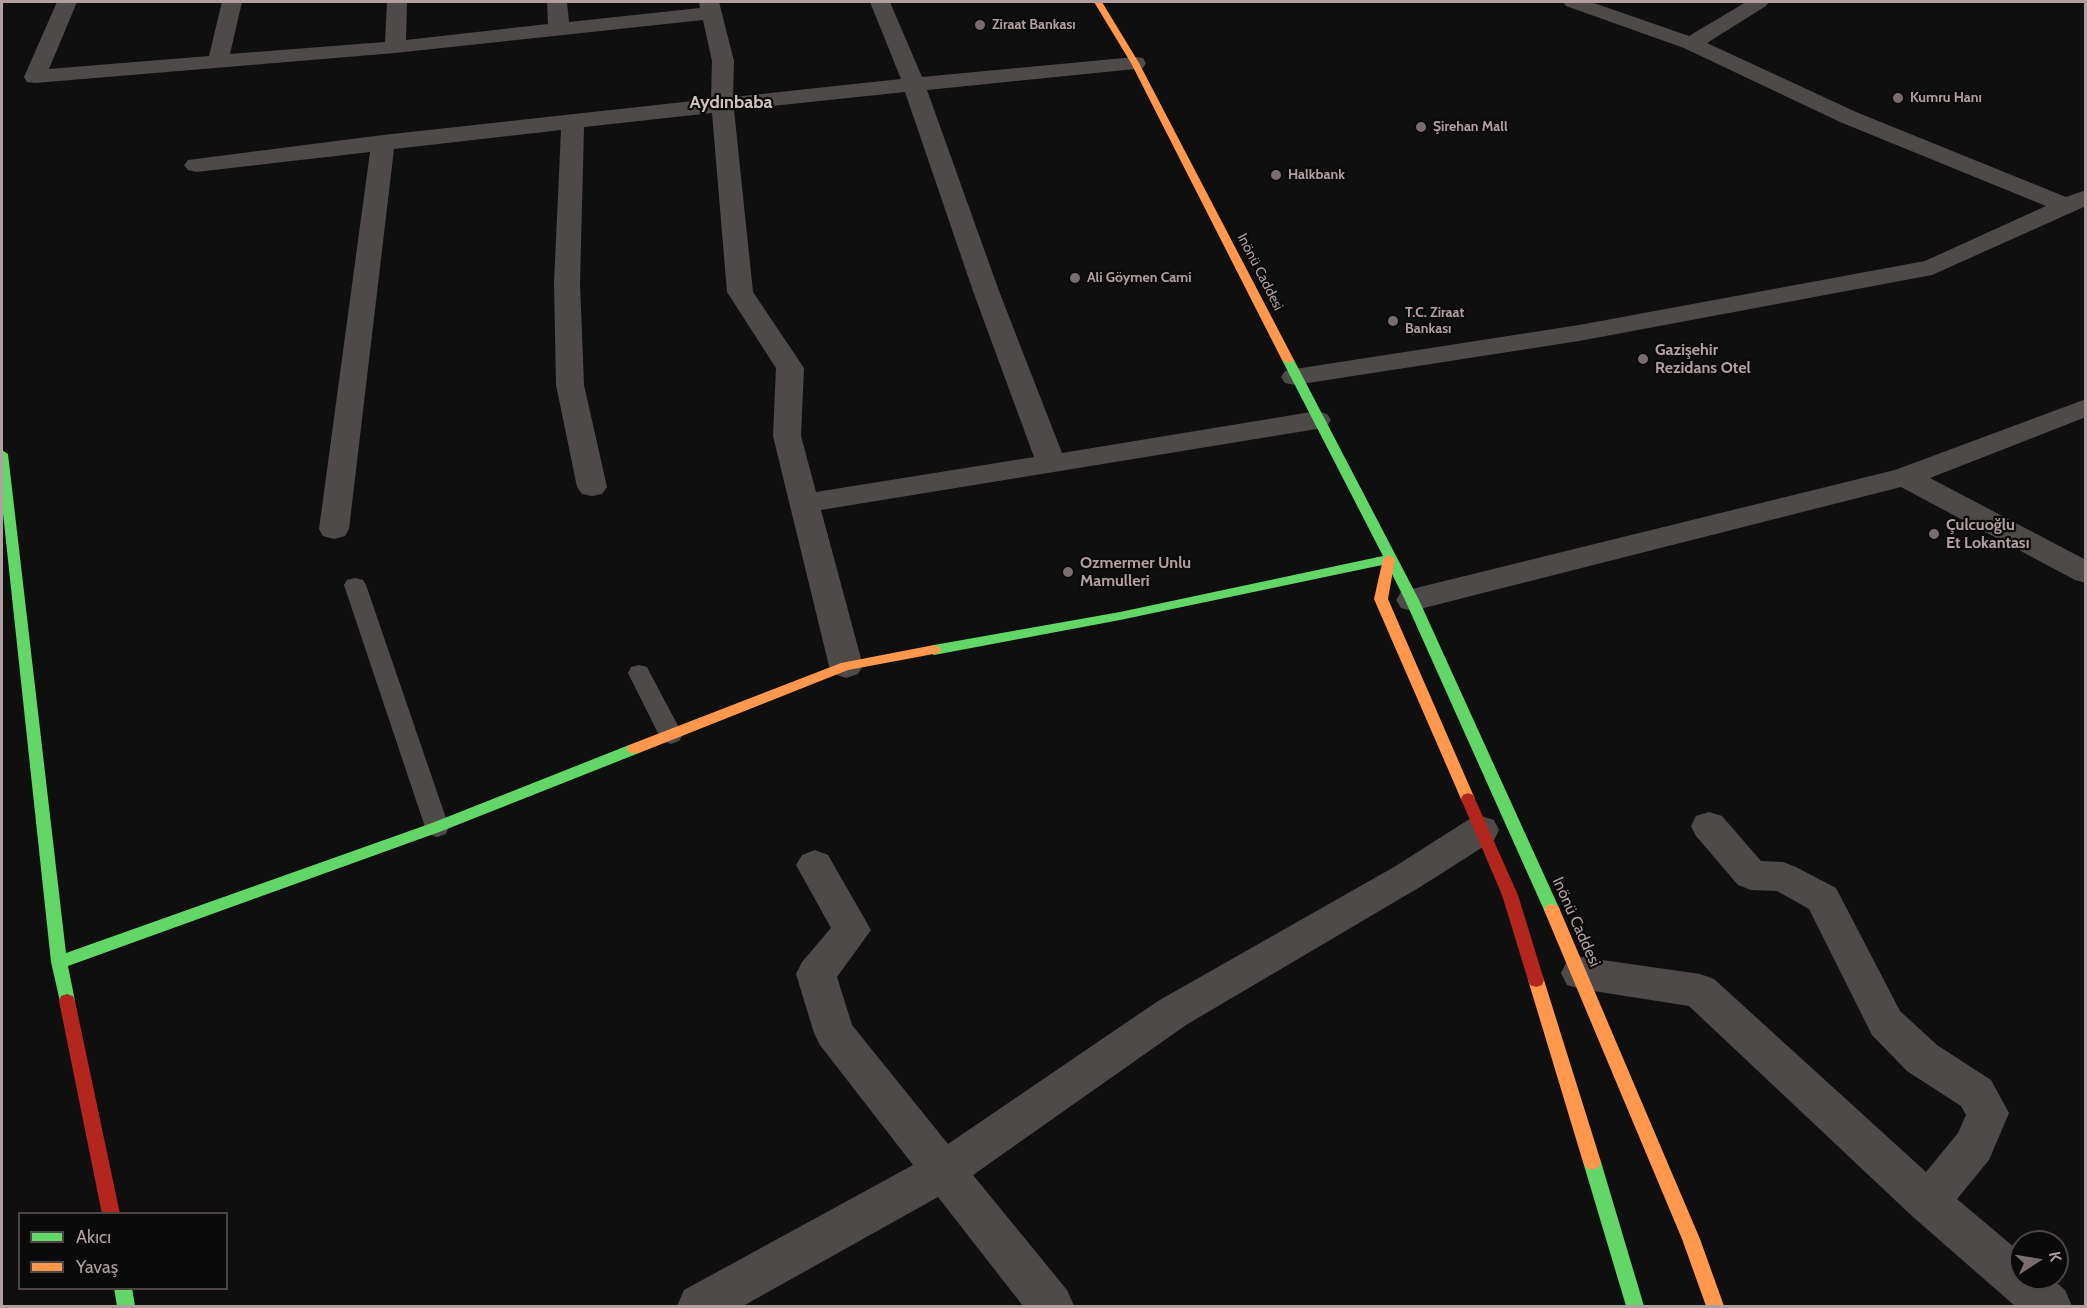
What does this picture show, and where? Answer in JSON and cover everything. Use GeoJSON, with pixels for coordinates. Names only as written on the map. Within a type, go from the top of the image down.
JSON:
{"type":"FeatureCollection","features":[{"type":"Feature","properties":{"kind":"main road","name":"Inönü Caddesi"},"geometry":{"type":"LineString","coordinates":[[1098,2],[1135,63],[1317,420],[1412,600],[1581,973],[1691,1239],[1715,1306]]}},
{"type":"Feature","properties":{"kind":"main road"},"geometry":{"type":"LineString","coordinates":[[2,454],[59,962],[111,1212]]}},
{"type":"Feature","properties":{"kind":"main road"},"geometry":{"type":"LineString","coordinates":[[59,962],[437,827],[846,666],[1120,616],[1389,559],[1381,599],[1510,895],[1635,1306]]}},
{"type":"Feature","properties":{"kind":"main road"},"geometry":{"type":"LineString","coordinates":[[123,1290],[126,1306]]}},
{"type":"Feature","properties":{"kind":"street"},"geometry":{"type":"LineString","coordinates":[[67,2],[35,77],[395,47],[559,30],[710,7],[723,61],[722,104],[740,292],[790,368],[787,436],[846,666]]}},
{"type":"Feature","properties":{"kind":"street"},"geometry":{"type":"LineString","coordinates":[[218,62],[232,2]]}},
{"type":"Feature","properties":{"kind":"street"},"geometry":{"type":"LineString","coordinates":[[395,47],[397,2]]}},
{"type":"Feature","properties":{"kind":"street"},"geometry":{"type":"LineString","coordinates":[[557,2],[559,30]]}},
{"type":"Feature","properties":{"kind":"street"},"geometry":{"type":"LineString","coordinates":[[880,2],[914,85],[986,291],[1051,463]]}},
{"type":"Feature","properties":{"kind":"street"},"geometry":{"type":"LineString","coordinates":[[1573,2],[1692,44],[1848,117],[2076,202]]}},
{"type":"Feature","properties":{"kind":"street"},"geometry":{"type":"LineString","coordinates":[[1692,44],[1759,2]]}},
{"type":"Feature","properties":{"kind":"street"},"geometry":{"type":"LineString","coordinates":[[196,165],[722,104],[1135,63]]}},
{"type":"Feature","properties":{"kind":"street"},"geometry":{"type":"LineString","coordinates":[[573,122],[567,284],[570,386],[592,487]]}},
{"type":"Feature","properties":{"kind":"street"},"geometry":{"type":"LineString","coordinates":[[334,530],[383,142]]}},
{"type":"Feature","properties":{"kind":"street"},"geometry":{"type":"LineString","coordinates":[[1295,377],[1579,333],[1932,267],[2076,202]]}},
{"type":"Feature","properties":{"kind":"street"},"geometry":{"type":"LineString","coordinates":[[1412,600],[1905,477],[2085,407]]}},
{"type":"Feature","properties":{"kind":"street"},"geometry":{"type":"LineString","coordinates":[[806,503],[1317,420]]}},
{"type":"Feature","properties":{"kind":"street"},"geometry":{"type":"LineString","coordinates":[[1905,477],[2085,573]]}},
{"type":"Feature","properties":{"kind":"street"},"geometry":{"type":"LineString","coordinates":[[1709,826],[1751,875],[1784,877],[1824,899],[1886,1023],[1922,1058],[1976,1093],[1988,1113],[1974,1146],[1928,1202]]}},
{"type":"Feature","properties":{"kind":"street"},"geometry":{"type":"LineString","coordinates":[[699,1306],[942,1172],[1172,1013],[1407,878],[1481,830]]}},
{"type":"Feature","properties":{"kind":"street"},"geometry":{"type":"LineString","coordinates":[[815,865],[852,930],[816,974],[834,1033],[894,1106],[942,1172],[1051,1306]]}},
{"type":"Feature","properties":{"kind":"street"},"geometry":{"type":"LineString","coordinates":[[1581,973],[1700,991],[1928,1202],[2049,1306]]}},
{"type":"Feature","properties":{"kind":"lane"},"geometry":{"type":"LineString","coordinates":[[355,585],[437,827]]}},
{"type":"Feature","properties":{"kind":"lane"},"geometry":{"type":"LineString","coordinates":[[639,673],[671,735]]}},
{"type":"Feature","properties":{"kind":"traffic: fast"},"geometry":{"type":"LineString","coordinates":[[1288,360],[1412,600],[1552,910]]}},
{"type":"Feature","properties":{"kind":"traffic: fast"},"geometry":{"type":"LineString","coordinates":[[2,454],[59,962],[67,1001]]}},
{"type":"Feature","properties":{"kind":"traffic: fast"},"geometry":{"type":"LineString","coordinates":[[934,650],[1120,616],[1389,559]]}},
{"type":"Feature","properties":{"kind":"traffic: fast"},"geometry":{"type":"LineString","coordinates":[[59,962],[437,827],[634,749]]}},
{"type":"Feature","properties":{"kind":"traffic: fast"},"geometry":{"type":"LineString","coordinates":[[1592,1162],[1635,1306]]}},
{"type":"Feature","properties":{"kind":"traffic: fast"},"geometry":{"type":"LineString","coordinates":[[123,1290],[126,1306]]}},
{"type":"Feature","properties":{"kind":"traffic: slow"},"geometry":{"type":"LineString","coordinates":[[1098,2],[1135,63],[1288,360]]}},
{"type":"Feature","properties":{"kind":"traffic: slow"},"geometry":{"type":"LineString","coordinates":[[1389,559],[1381,599],[1468,799]]}},
{"type":"Feature","properties":{"kind":"traffic: slow"},"geometry":{"type":"LineString","coordinates":[[634,749],[846,666],[934,650]]}},
{"type":"Feature","properties":{"kind":"traffic: slow"},"geometry":{"type":"LineString","coordinates":[[1552,910],[1691,1239],[1715,1306]]}},
{"type":"Feature","properties":{"kind":"traffic: slow"},"geometry":{"type":"LineString","coordinates":[[1536,980],[1592,1162]]}},
{"type":"Feature","properties":{"kind":"traffic: jam"},"geometry":{"type":"LineString","coordinates":[[1468,799],[1510,895],[1536,980]]}},
{"type":"Feature","properties":{"kind":"traffic: jam"},"geometry":{"type":"LineString","coordinates":[[67,1001],[111,1212]]}},
{"type":"Feature","properties":{"kind":"place","name":"Ziraat Bankası"},"geometry":{"type":"Point","coordinates":[980,25]}},
{"type":"Feature","properties":{"kind":"place","name":"Kumru Hanı"},"geometry":{"type":"Point","coordinates":[1898,98]}},
{"type":"Feature","properties":{"kind":"place","name":"Şirehan Mall"},"geometry":{"type":"Point","coordinates":[1421,127]}},
{"type":"Feature","properties":{"kind":"place","name":"Halkbank"},"geometry":{"type":"Point","coordinates":[1276,175]}},
{"type":"Feature","properties":{"kind":"place","name":"Ali Göymen Cami"},"geometry":{"type":"Point","coordinates":[1075,278]}},
{"type":"Feature","properties":{"kind":"place","name":"T.C. Ziraat Bankası"},"geometry":{"type":"Point","coordinates":[1393,321]}},
{"type":"Feature","properties":{"kind":"place","name":"Gazişehir Rezidans Otel"},"geometry":{"type":"Point","coordinates":[1643,359]}},
{"type":"Feature","properties":{"kind":"place","name":"Çulcuoğlu Et Lokantası"},"geometry":{"type":"Point","coordinates":[1934,534]}},
{"type":"Feature","properties":{"kind":"place","name":"Ozmermer Unlu Mamulleri"},"geometry":{"type":"Point","coordinates":[1068,572]}},
{"type":"Feature","properties":{"kind":"district","name":"Aydınbaba"},"geometry":{"type":"Point","coordinates":[731,103]}}]}
